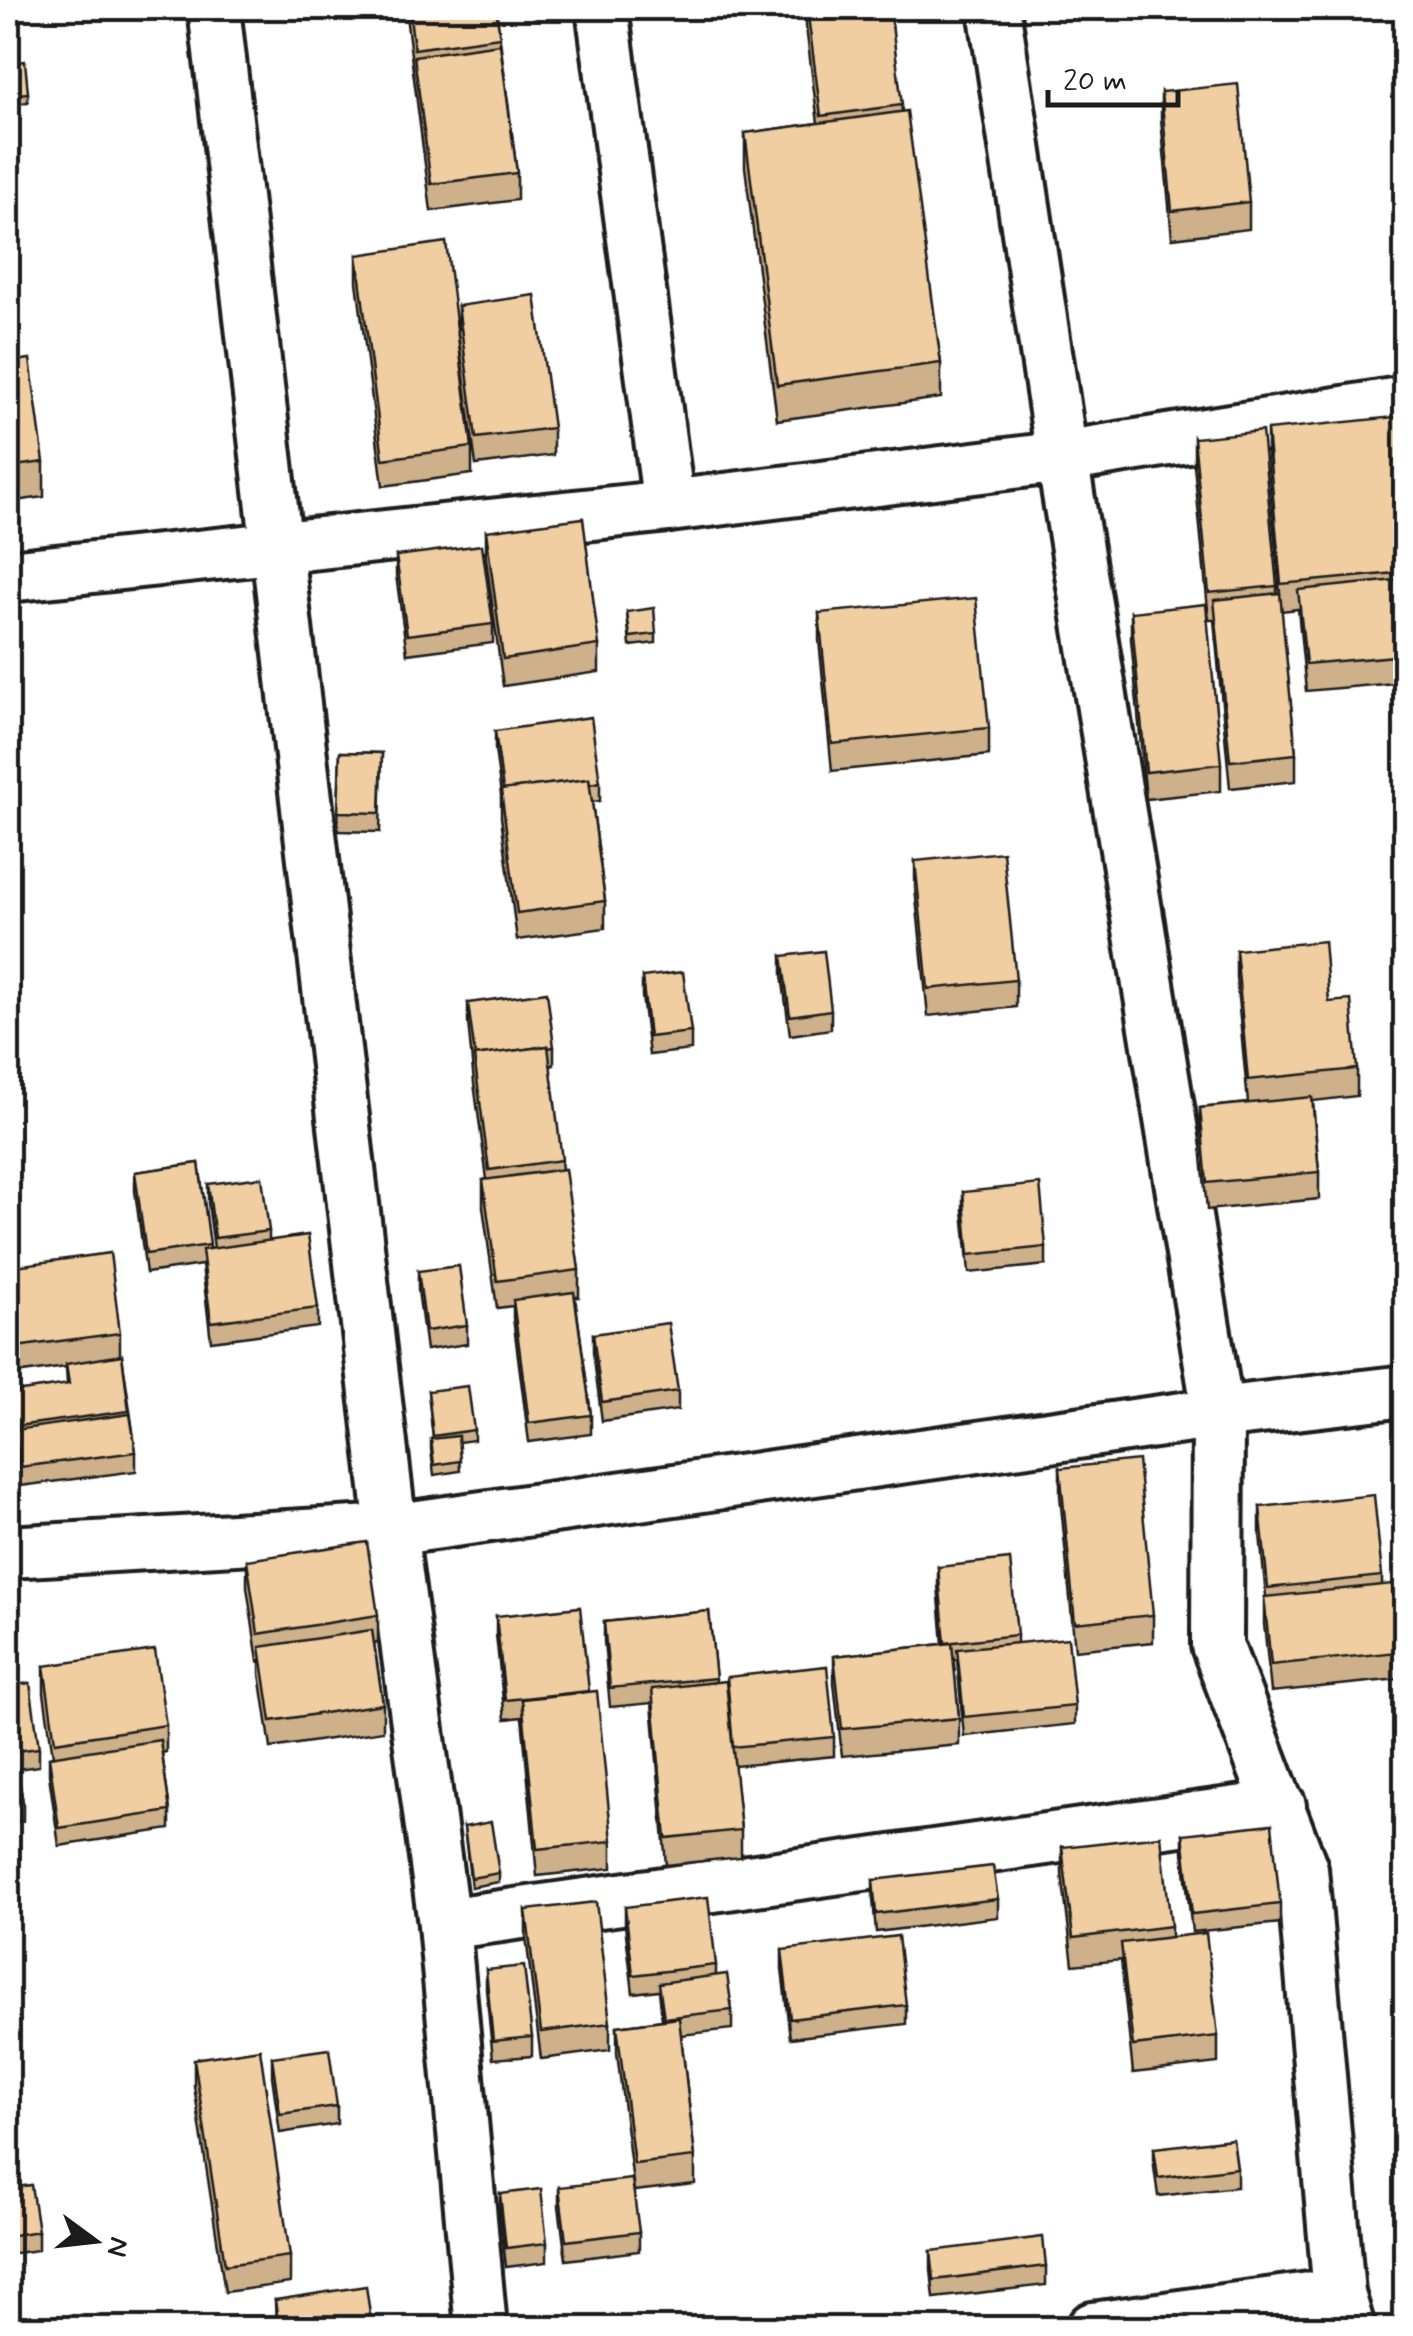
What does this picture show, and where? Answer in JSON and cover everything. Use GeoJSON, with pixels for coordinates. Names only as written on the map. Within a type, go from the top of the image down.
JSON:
{"type":"FeatureCollection","features":[{"type":"Feature","properties":{"kind":"street"},"geometry":{"type":"LineString","coordinates":[[214,8],[392,1530],[444,1924],[481,2328]]}},
{"type":"Feature","properties":{"kind":"street"},"geometry":{"type":"LineString","coordinates":[[602,8],[669,506]]}},
{"type":"Feature","properties":{"kind":"street"},"geometry":{"type":"LineString","coordinates":[[994,8],[1062,458],[1218,1413],[1217,1645],[1302,1870],[1344,2311],[1093,2328]]}},
{"type":"Feature","properties":{"kind":"street"},"geometry":{"type":"LineString","coordinates":[[8,576],[669,506],[1062,458],[1406,402]]}},
{"type":"Feature","properties":{"kind":"street"},"geometry":{"type":"LineString","coordinates":[[8,1552],[392,1530],[1406,1390]]}},
{"type":"Feature","properties":{"kind":"street"},"geometry":{"type":"LineString","coordinates":[[444,1924],[1280,1806]]}},
{"type":"Feature","properties":{"kind":"building"},"geometry":{"type":"Polygon","coordinates":[[[409,8],[496,8],[500,37],[414,49],[409,8]]]}},
{"type":"Feature","properties":{"kind":"building"},"geometry":{"type":"Polygon","coordinates":[[[807,8],[890,8],[902,105],[821,116],[807,8]]]}},
{"type":"Feature","properties":{"kind":"building"},"geometry":{"type":"Polygon","coordinates":[[[500,44],[517,173],[431,184],[414,56],[500,44]]]}},
{"type":"Feature","properties":{"kind":"building"},"geometry":{"type":"Polygon","coordinates":[[[25,61],[28,93],[8,95],[8,64],[25,61]]]}},
{"type":"Feature","properties":{"kind":"building"},"geometry":{"type":"Polygon","coordinates":[[[1238,84],[1249,202],[1172,211],[1161,92],[1238,84]]]}},
{"type":"Feature","properties":{"kind":"building"},"geometry":{"type":"Polygon","coordinates":[[[907,111],[941,363],[777,385],[745,133],[907,111]]]}},
{"type":"Feature","properties":{"kind":"building"},"geometry":{"type":"Polygon","coordinates":[[[446,242],[472,447],[383,459],[357,255],[446,242]]]}},
{"type":"Feature","properties":{"kind":"building"},"geometry":{"type":"Polygon","coordinates":[[[535,295],[553,428],[476,438],[458,306],[535,295]]]}},
{"type":"Feature","properties":{"kind":"building"},"geometry":{"type":"Polygon","coordinates":[[[30,359],[44,462],[8,467],[8,362],[30,359]]]}},
{"type":"Feature","properties":{"kind":"building"},"geometry":{"type":"Polygon","coordinates":[[[1404,416],[1406,572],[1281,584],[1267,430],[1404,416]]]}},
{"type":"Feature","properties":{"kind":"building"},"geometry":{"type":"Polygon","coordinates":[[[1262,431],[1277,586],[1209,593],[1194,438],[1262,431]]]}},
{"type":"Feature","properties":{"kind":"building"},"geometry":{"type":"Polygon","coordinates":[[[583,518],[599,645],[503,659],[486,531],[583,518]]]}},
{"type":"Feature","properties":{"kind":"building"},"geometry":{"type":"Polygon","coordinates":[[[482,545],[493,624],[407,635],[396,556],[482,545]]]}},
{"type":"Feature","properties":{"kind":"building"},"geometry":{"type":"Polygon","coordinates":[[[1406,579],[1406,655],[1306,664],[1298,590],[1406,579]]]}},
{"type":"Feature","properties":{"kind":"building"},"geometry":{"type":"Polygon","coordinates":[[[1280,593],[1296,754],[1230,761],[1214,600],[1280,593]]]}},
{"type":"Feature","properties":{"kind":"building"},"geometry":{"type":"Polygon","coordinates":[[[976,598],[989,728],[832,744],[819,613],[976,598]]]}},
{"type":"Feature","properties":{"kind":"building"},"geometry":{"type":"Polygon","coordinates":[[[1206,604],[1221,764],[1146,772],[1131,612],[1206,604]]]}},
{"type":"Feature","properties":{"kind":"building"},"geometry":{"type":"Polygon","coordinates":[[[654,608],[656,634],[630,637],[627,612],[654,608]]]}},
{"type":"Feature","properties":{"kind":"building"},"geometry":{"type":"Polygon","coordinates":[[[591,717],[600,782],[590,784],[589,779],[503,790],[495,731],[591,717]]]}},
{"type":"Feature","properties":{"kind":"building"},"geometry":{"type":"Polygon","coordinates":[[[340,752],[382,753],[380,813],[338,812],[340,752]]]}},
{"type":"Feature","properties":{"kind":"building"},"geometry":{"type":"Polygon","coordinates":[[[589,779],[605,901],[517,913],[501,790],[589,779]]]}},
{"type":"Feature","properties":{"kind":"building"},"geometry":{"type":"Polygon","coordinates":[[[1003,852],[1016,980],[928,989],[915,861],[1003,852]]]}},
{"type":"Feature","properties":{"kind":"building"},"geometry":{"type":"Polygon","coordinates":[[[1324,941],[1329,1002],[1351,1000],[1357,1069],[1248,1080],[1236,950],[1324,941]]]}},
{"type":"Feature","properties":{"kind":"building"},"geometry":{"type":"Polygon","coordinates":[[[824,951],[831,1010],[790,1016],[782,956],[824,951]]]}},
{"type":"Feature","properties":{"kind":"building"},"geometry":{"type":"Polygon","coordinates":[[[683,972],[691,1032],[649,1037],[642,977],[683,972]]]}},
{"type":"Feature","properties":{"kind":"building"},"geometry":{"type":"Polygon","coordinates":[[[547,992],[554,1047],[475,1056],[468,1003],[547,992]]]}},
{"type":"Feature","properties":{"kind":"building"},"geometry":{"type":"Polygon","coordinates":[[[548,1046],[562,1160],[489,1170],[474,1056],[548,1046]]]}},
{"type":"Feature","properties":{"kind":"building"},"geometry":{"type":"Polygon","coordinates":[[[1312,1097],[1319,1172],[1207,1183],[1200,1108],[1312,1097]]]}},
{"type":"Feature","properties":{"kind":"building"},"geometry":{"type":"Polygon","coordinates":[[[199,1163],[210,1245],[146,1254],[135,1172],[199,1163]]]}},
{"type":"Feature","properties":{"kind":"building"},"geometry":{"type":"Polygon","coordinates":[[[565,1169],[579,1270],[497,1281],[483,1180],[565,1169]]]}},
{"type":"Feature","properties":{"kind":"building"},"geometry":{"type":"Polygon","coordinates":[[[262,1177],[269,1231],[215,1238],[208,1184],[262,1177]]]}},
{"type":"Feature","properties":{"kind":"building"},"geometry":{"type":"Polygon","coordinates":[[[1040,1184],[1046,1247],[969,1255],[963,1192],[1040,1184]]]}},
{"type":"Feature","properties":{"kind":"building"},"geometry":{"type":"Polygon","coordinates":[[[308,1235],[318,1308],[211,1322],[202,1250],[308,1235]]]}},
{"type":"Feature","properties":{"kind":"building"},"geometry":{"type":"Polygon","coordinates":[[[110,1253],[120,1333],[8,1348],[8,1267],[110,1253]]]}},
{"type":"Feature","properties":{"kind":"building"},"geometry":{"type":"Polygon","coordinates":[[[459,1266],[467,1325],[426,1331],[418,1271],[459,1266]]]}},
{"type":"Feature","properties":{"kind":"building"},"geometry":{"type":"Polygon","coordinates":[[[574,1292],[591,1415],[529,1423],[513,1300],[574,1292]]]}},
{"type":"Feature","properties":{"kind":"building"},"geometry":{"type":"Polygon","coordinates":[[[668,1323],[678,1391],[602,1402],[593,1334],[668,1323]]]}},
{"type":"Feature","properties":{"kind":"building"},"geometry":{"type":"Polygon","coordinates":[[[122,1355],[129,1411],[9,1427],[8,1393],[69,1384],[66,1364],[122,1355]]]}},
{"type":"Feature","properties":{"kind":"building"},"geometry":{"type":"Polygon","coordinates":[[[468,1386],[474,1430],[433,1436],[428,1391],[468,1386]]]}},
{"type":"Feature","properties":{"kind":"building"},"geometry":{"type":"Polygon","coordinates":[[[130,1414],[136,1452],[20,1467],[15,1430],[130,1414]]]}},
{"type":"Feature","properties":{"kind":"building"},"geometry":{"type":"Polygon","coordinates":[[[458,1436],[460,1461],[434,1465],[431,1439],[458,1436]]]}},
{"type":"Feature","properties":{"kind":"building"},"geometry":{"type":"Polygon","coordinates":[[[1138,1460],[1153,1615],[1075,1623],[1060,1468],[1138,1460]]]}},
{"type":"Feature","properties":{"kind":"building"},"geometry":{"type":"Polygon","coordinates":[[[1374,1495],[1382,1576],[1268,1588],[1260,1507],[1374,1495]]]}},
{"type":"Feature","properties":{"kind":"building"},"geometry":{"type":"Polygon","coordinates":[[[367,1542],[378,1615],[258,1634],[247,1560],[367,1542]]]}},
{"type":"Feature","properties":{"kind":"building"},"geometry":{"type":"Polygon","coordinates":[[[1010,1559],[1017,1635],[945,1643],[938,1567],[1010,1559]]]}},
{"type":"Feature","properties":{"kind":"building"},"geometry":{"type":"Polygon","coordinates":[[[1392,1584],[1398,1652],[1271,1665],[1264,1597],[1392,1584]]]}},
{"type":"Feature","properties":{"kind":"building"},"geometry":{"type":"Polygon","coordinates":[[[580,1607],[589,1691],[505,1700],[496,1616],[580,1607]]]}},
{"type":"Feature","properties":{"kind":"building"},"geometry":{"type":"Polygon","coordinates":[[[709,1611],[716,1678],[610,1688],[604,1622],[709,1611]]]}},
{"type":"Feature","properties":{"kind":"building"},"geometry":{"type":"Polygon","coordinates":[[[372,1630],[383,1704],[271,1721],[260,1647],[372,1630]]]}},
{"type":"Feature","properties":{"kind":"building"},"geometry":{"type":"Polygon","coordinates":[[[1068,1638],[1075,1706],[964,1717],[957,1649],[1068,1638]]]}},
{"type":"Feature","properties":{"kind":"building"},"geometry":{"type":"Polygon","coordinates":[[[952,1643],[959,1718],[842,1729],[834,1656],[952,1643]]]}},
{"type":"Feature","properties":{"kind":"building"},"geometry":{"type":"Polygon","coordinates":[[[155,1650],[166,1725],[55,1742],[44,1666],[155,1650]]]}},
{"type":"Feature","properties":{"kind":"building"},"geometry":{"type":"Polygon","coordinates":[[[827,1666],[834,1737],[733,1747],[727,1677],[827,1666]]]}},
{"type":"Feature","properties":{"kind":"building"},"geometry":{"type":"Polygon","coordinates":[[[726,1681],[741,1830],[666,1838],[652,1689],[726,1681]]]}},
{"type":"Feature","properties":{"kind":"building"},"geometry":{"type":"Polygon","coordinates":[[[30,1683],[39,1748],[8,1752],[8,1686],[30,1683]]]}},
{"type":"Feature","properties":{"kind":"building"},"geometry":{"type":"Polygon","coordinates":[[[597,1691],[612,1841],[537,1849],[522,1699],[597,1691]]]}},
{"type":"Feature","properties":{"kind":"building"},"geometry":{"type":"Polygon","coordinates":[[[160,1740],[170,1811],[59,1828],[49,1757],[160,1740]]]}},
{"type":"Feature","properties":{"kind":"building"},"geometry":{"type":"Polygon","coordinates":[[[15,1758],[23,1802],[8,1805],[8,1759],[15,1758]]]}},
{"type":"Feature","properties":{"kind":"building"},"geometry":{"type":"Polygon","coordinates":[[[491,1822],[499,1873],[471,1878],[464,1827],[491,1822]]]}},
{"type":"Feature","properties":{"kind":"building"},"geometry":{"type":"Polygon","coordinates":[[[1272,1824],[1280,1904],[1192,1914],[1183,1834],[1272,1824]]]}},
{"type":"Feature","properties":{"kind":"building"},"geometry":{"type":"Polygon","coordinates":[[[1161,1836],[1171,1926],[1073,1938],[1062,1847],[1161,1836]]]}},
{"type":"Feature","properties":{"kind":"building"},"geometry":{"type":"Polygon","coordinates":[[[993,1866],[998,1899],[876,1914],[873,1880],[993,1866]]]}},
{"type":"Feature","properties":{"kind":"building"},"geometry":{"type":"Polygon","coordinates":[[[708,1897],[716,1965],[633,1975],[625,1907],[708,1897]]]}},
{"type":"Feature","properties":{"kind":"building"},"geometry":{"type":"Polygon","coordinates":[[[596,1902],[610,2023],[541,2032],[526,1910],[596,1902]]]}},
{"type":"Feature","properties":{"kind":"building"},"geometry":{"type":"Polygon","coordinates":[[[1206,1933],[1218,2036],[1133,2046],[1121,1943],[1206,1933]]]}},
{"type":"Feature","properties":{"kind":"building"},"geometry":{"type":"Polygon","coordinates":[[[898,1936],[906,2005],[790,2019],[782,1950],[898,1936]]]}},
{"type":"Feature","properties":{"kind":"building"},"geometry":{"type":"Polygon","coordinates":[[[524,1966],[532,2037],[493,2041],[486,1970],[524,1966]]]}},
{"type":"Feature","properties":{"kind":"building"},"geometry":{"type":"Polygon","coordinates":[[[727,1974],[732,2010],[664,2018],[659,1983],[727,1974]]]}},
{"type":"Feature","properties":{"kind":"building"},"geometry":{"type":"Polygon","coordinates":[[[679,2018],[695,2157],[634,2164],[617,2026],[679,2018]]]}},
{"type":"Feature","properties":{"kind":"building"},"geometry":{"type":"Polygon","coordinates":[[[260,2049],[290,2256],[225,2265],[194,2059],[260,2049]]]}},
{"type":"Feature","properties":{"kind":"building"},"geometry":{"type":"Polygon","coordinates":[[[329,2049],[337,2106],[280,2114],[272,2057],[329,2049]]]}},
{"type":"Feature","properties":{"kind":"building"},"geometry":{"type":"Polygon","coordinates":[[[1233,2139],[1237,2168],[1158,2178],[1154,2148],[1233,2139]]]}},
{"type":"Feature","properties":{"kind":"building"},"geometry":{"type":"Polygon","coordinates":[[[632,2179],[639,2232],[566,2241],[559,2187],[632,2179]]]}},
{"type":"Feature","properties":{"kind":"building"},"geometry":{"type":"Polygon","coordinates":[[[31,2185],[38,2231],[8,2236],[8,2188],[31,2185]]]}},
{"type":"Feature","properties":{"kind":"building"},"geometry":{"type":"Polygon","coordinates":[[[541,2189],[547,2243],[506,2248],[500,2194],[541,2189]]]}},
{"type":"Feature","properties":{"kind":"building"},"geometry":{"type":"Polygon","coordinates":[[[1043,2237],[1046,2266],[934,2280],[931,2251],[1043,2237]]]}},
{"type":"Feature","properties":{"kind":"building"},"geometry":{"type":"Polygon","coordinates":[[[366,2286],[372,2328],[279,2328],[275,2300],[366,2286]]]}}]}
